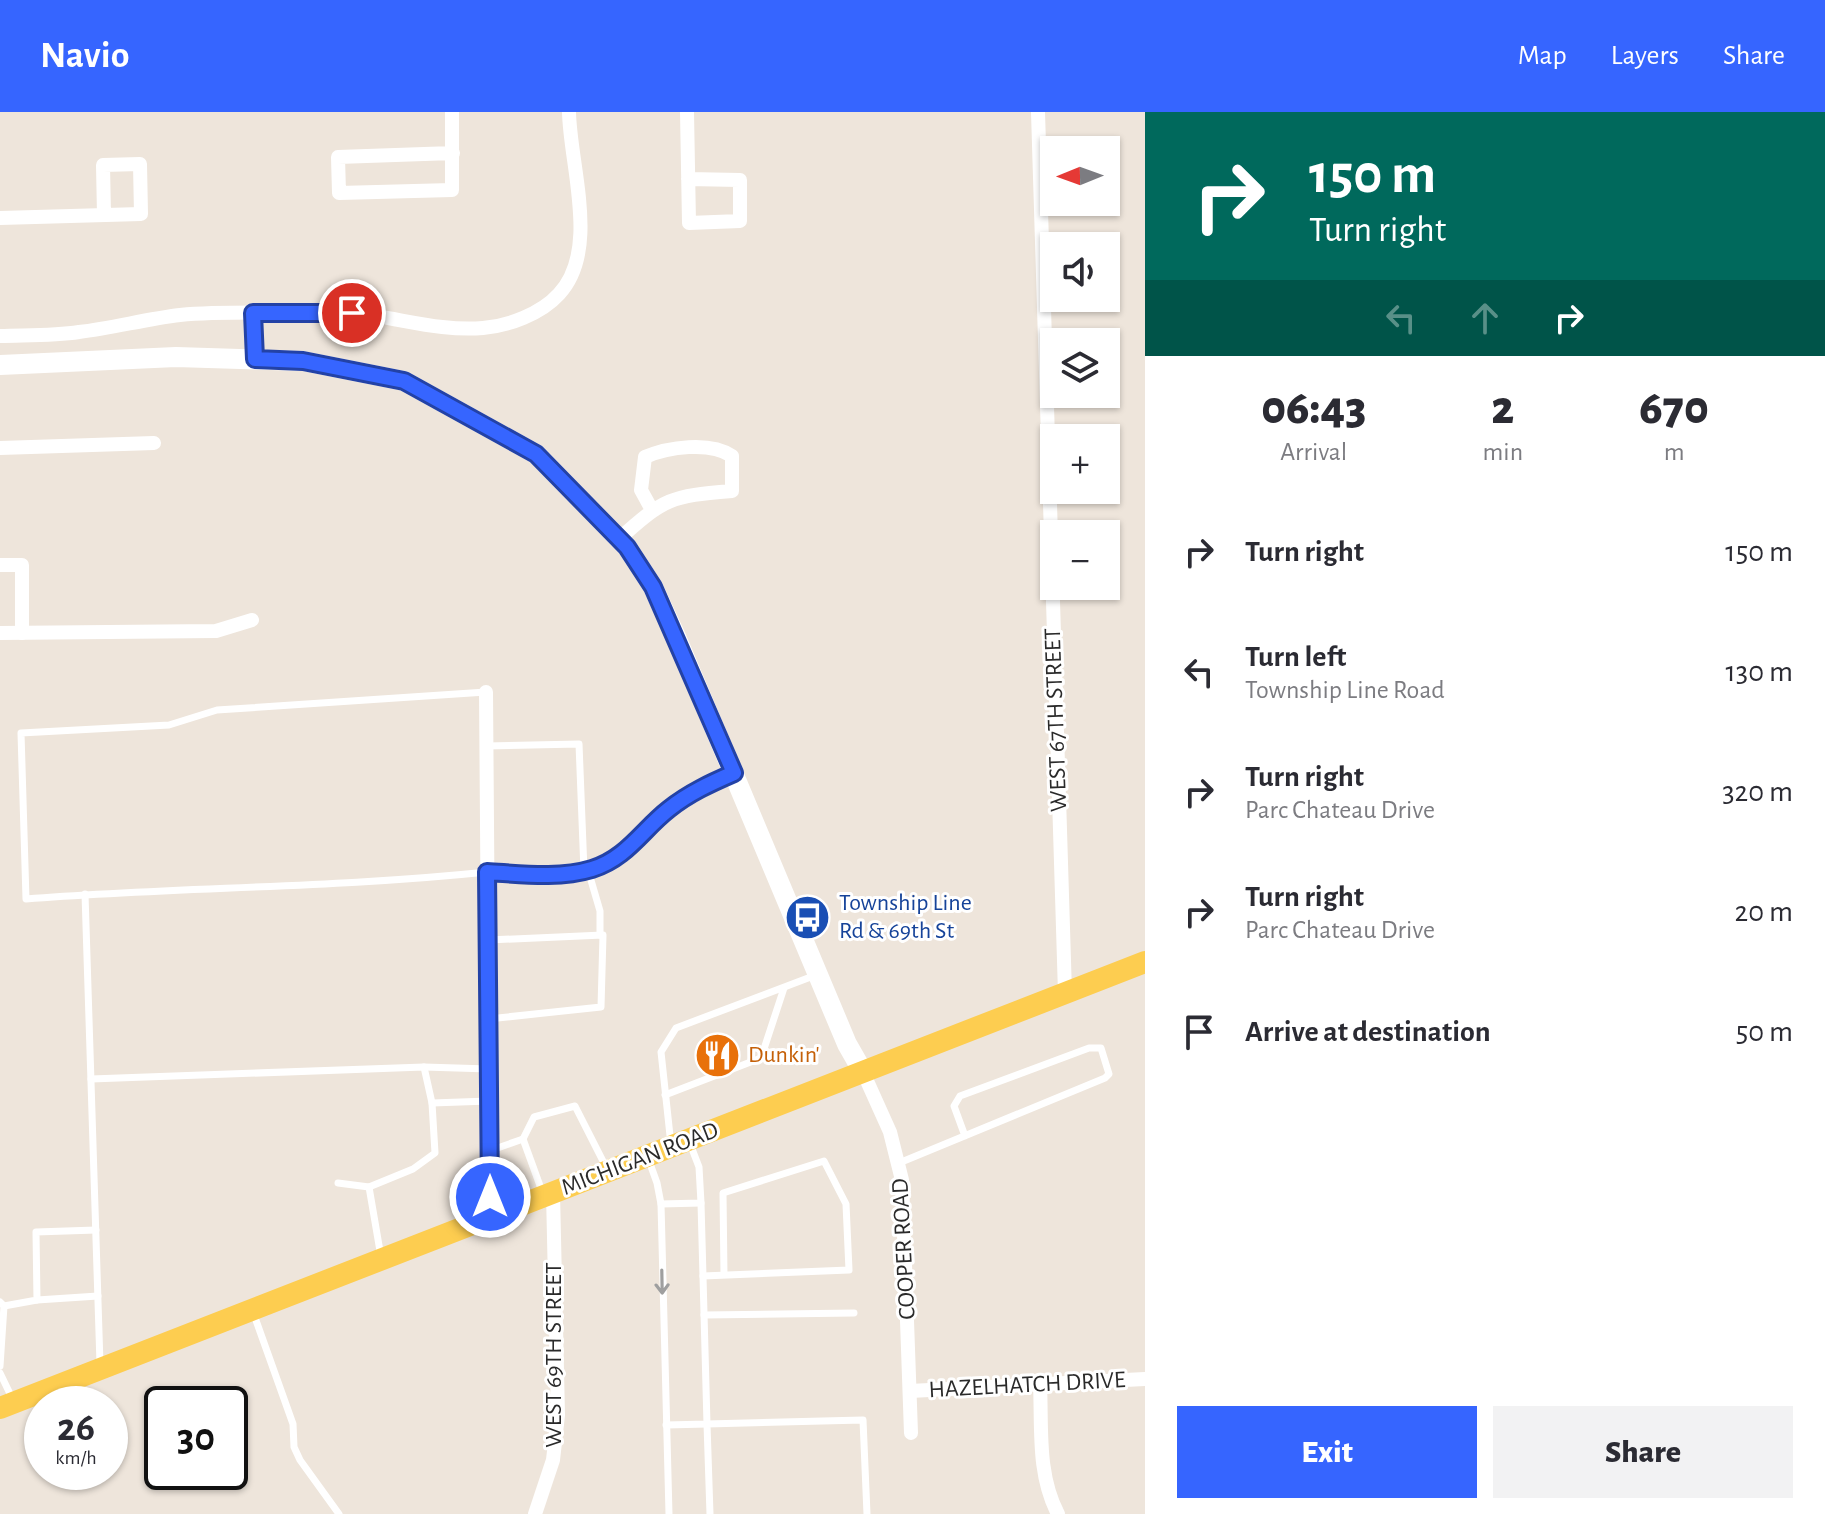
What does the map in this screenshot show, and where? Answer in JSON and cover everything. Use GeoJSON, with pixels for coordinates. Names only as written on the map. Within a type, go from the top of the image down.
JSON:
{"type":"FeatureCollection","features":[{"type":"Feature","properties":{"kind":"main road"},"geometry":{"type":"LineString","coordinates":[[0,365],[176,357],[303,361],[404,381],[536,454],[619,539],[653,587],[850,1049],[863,1072]]}},
{"type":"Feature","properties":{"kind":"main road","name":"MICHIGAN ROAD"},"geometry":{"type":"LineString","coordinates":[[7,1405],[1145,962]]}},
{"type":"Feature","properties":{"kind":"street"},"geometry":{"type":"LineString","coordinates":[[452,112],[453,153],[452,190],[339,193],[338,157],[453,153]]}},
{"type":"Feature","properties":{"kind":"street"},"geometry":{"type":"LineString","coordinates":[[0,336],[77,333],[183,315],[253,313],[352,313],[424,325],[482,328],[510,323],[532,313],[558,295],[571,277],[579,249],[581,219],[569,139],[569,112]]}},
{"type":"Feature","properties":{"kind":"street"},"geometry":{"type":"LineString","coordinates":[[687,112],[688,179],[689,223],[740,221],[740,180],[688,179]]}},
{"type":"Feature","properties":{"kind":"street","name":"WEST 67TH STREET"},"geometry":{"type":"LineString","coordinates":[[1038,112],[1065,993]]}},
{"type":"Feature","properties":{"kind":"street"},"geometry":{"type":"LineString","coordinates":[[0,218],[104,215]]}},
{"type":"Feature","properties":{"kind":"street"},"geometry":{"type":"LineString","coordinates":[[253,313],[255,359]]}},
{"type":"Feature","properties":{"kind":"street"},"geometry":{"type":"LineString","coordinates":[[0,448],[154,443]]}},
{"type":"Feature","properties":{"kind":"street"},"geometry":{"type":"LineString","coordinates":[[619,539],[652,510],[684,495],[732,491],[732,456],[710,448],[663,449],[645,457],[641,490],[652,510]]}},
{"type":"Feature","properties":{"kind":"street"},"geometry":{"type":"LineString","coordinates":[[0,565],[22,565],[22,633]]}},
{"type":"Feature","properties":{"kind":"street"},"geometry":{"type":"LineString","coordinates":[[0,633],[216,631],[252,620]]}},
{"type":"Feature","properties":{"kind":"street"},"geometry":{"type":"LineString","coordinates":[[486,692],[490,1217]]}},
{"type":"Feature","properties":{"kind":"street"},"geometry":{"type":"LineString","coordinates":[[487,872],[560,875],[586,871],[611,861],[629,849],[683,798],[734,773]]}},
{"type":"Feature","properties":{"kind":"street","name":"COOPER ROAD"},"geometry":{"type":"LineString","coordinates":[[863,1072],[884,1117],[899,1163],[904,1202],[911,1433]]}},
{"type":"Feature","properties":{"kind":"street","name":"WEST 69TH STREET"},"geometry":{"type":"LineString","coordinates":[[535,1514],[553,1460],[558,1415],[549,1194]]}},
{"type":"Feature","properties":{"kind":"street","name":"HAZELHATCH DRIVE"},"geometry":{"type":"LineString","coordinates":[[910,1391],[1145,1379]]}},
{"type":"Feature","properties":{"kind":"street"},"geometry":{"type":"LineString","coordinates":[[1040,1384],[1044,1477],[1058,1514]]}},
{"type":"Feature","properties":{"kind":"lane"},"geometry":{"type":"LineString","coordinates":[[486,692],[217,710],[169,725],[21,733],[26,899],[245,886],[386,882],[487,872]]}},
{"type":"Feature","properties":{"kind":"lane"},"geometry":{"type":"LineString","coordinates":[[486,746],[579,744],[586,871],[600,911],[600,935],[603,935],[601,1007],[488,1019]]}},
{"type":"Feature","properties":{"kind":"lane"},"geometry":{"type":"LineString","coordinates":[[85,894],[100,1368]]}},
{"type":"Feature","properties":{"kind":"lane"},"geometry":{"type":"LineString","coordinates":[[488,940],[600,935]]}},
{"type":"Feature","properties":{"kind":"lane"},"geometry":{"type":"LineString","coordinates":[[710,1514],[699,1167],[680,1144],[665,1095],[661,1052],[676,1028],[819,975]]}},
{"type":"Feature","properties":{"kind":"lane"},"geometry":{"type":"LineString","coordinates":[[665,1095],[761,1058],[784,988]]}},
{"type":"Feature","properties":{"kind":"lane"},"geometry":{"type":"LineString","coordinates":[[899,1163],[965,1136],[1105,1078],[1109,1068],[1101,1048],[1094,1046],[960,1096],[954,1106],[965,1136]]}},
{"type":"Feature","properties":{"kind":"lane"},"geometry":{"type":"LineString","coordinates":[[91,1079],[424,1067],[489,1069]]}},
{"type":"Feature","properties":{"kind":"lane"},"geometry":{"type":"LineString","coordinates":[[338,1183],[369,1187],[413,1169],[435,1153],[432,1103],[424,1067]]}},
{"type":"Feature","properties":{"kind":"lane"},"geometry":{"type":"LineString","coordinates":[[432,1103],[489,1101]]}},
{"type":"Feature","properties":{"kind":"lane"},"geometry":{"type":"LineString","coordinates":[[489,1151],[523,1139],[534,1117],[575,1106],[608,1171]]}},
{"type":"Feature","properties":{"kind":"lane"},"geometry":{"type":"LineString","coordinates":[[523,1139],[549,1194]]}},
{"type":"Feature","properties":{"kind":"lane"},"geometry":{"type":"LineString","coordinates":[[647,1156],[661,1204],[669,1514]]}},
{"type":"Feature","properties":{"kind":"lane"},"geometry":{"type":"LineString","coordinates":[[703,1276],[849,1270],[846,1204],[824,1161],[723,1193],[724,1275]]}},
{"type":"Feature","properties":{"kind":"lane"},"geometry":{"type":"LineString","coordinates":[[369,1187],[381,1260]]}},
{"type":"Feature","properties":{"kind":"lane"},"geometry":{"type":"LineString","coordinates":[[661,1204],[701,1203]]}},
{"type":"Feature","properties":{"kind":"lane"},"geometry":{"type":"LineString","coordinates":[[37,1300],[36,1232],[96,1230]]}},
{"type":"Feature","properties":{"kind":"lane"},"geometry":{"type":"LineString","coordinates":[[0,1366],[2,1304],[98,1296]]}},
{"type":"Feature","properties":{"kind":"lane"},"geometry":{"type":"LineString","coordinates":[[252,1310],[293,1424],[294,1447],[339,1514]]}},
{"type":"Feature","properties":{"kind":"lane"},"geometry":{"type":"LineString","coordinates":[[704,1315],[854,1313]]}},
{"type":"Feature","properties":{"kind":"lane"},"geometry":{"type":"LineString","coordinates":[[0,1373],[7,1405]]}},
{"type":"Feature","properties":{"kind":"lane"},"geometry":{"type":"LineString","coordinates":[[666,1425],[863,1420],[867,1514]]}},
{"type":"Feature","properties":{"kind":"place","name":"Township Line Rd & 69th St"},"geometry":{"type":"Point","coordinates":[808,917]}},
{"type":"Feature","properties":{"kind":"place","name":"Dunkin'"},"geometry":{"type":"Point","coordinates":[717,1055]}},
{"type":"Feature","properties":{"kind":"route"},"geometry":{"type":"LineString","coordinates":[[352,313],[253,313],[255,359],[303,361],[404,381],[536,454],[627,547],[653,587],[734,773],[683,798],[667,810],[637,843],[603,865],[568,874],[487,872],[490,1197]]}}]}
